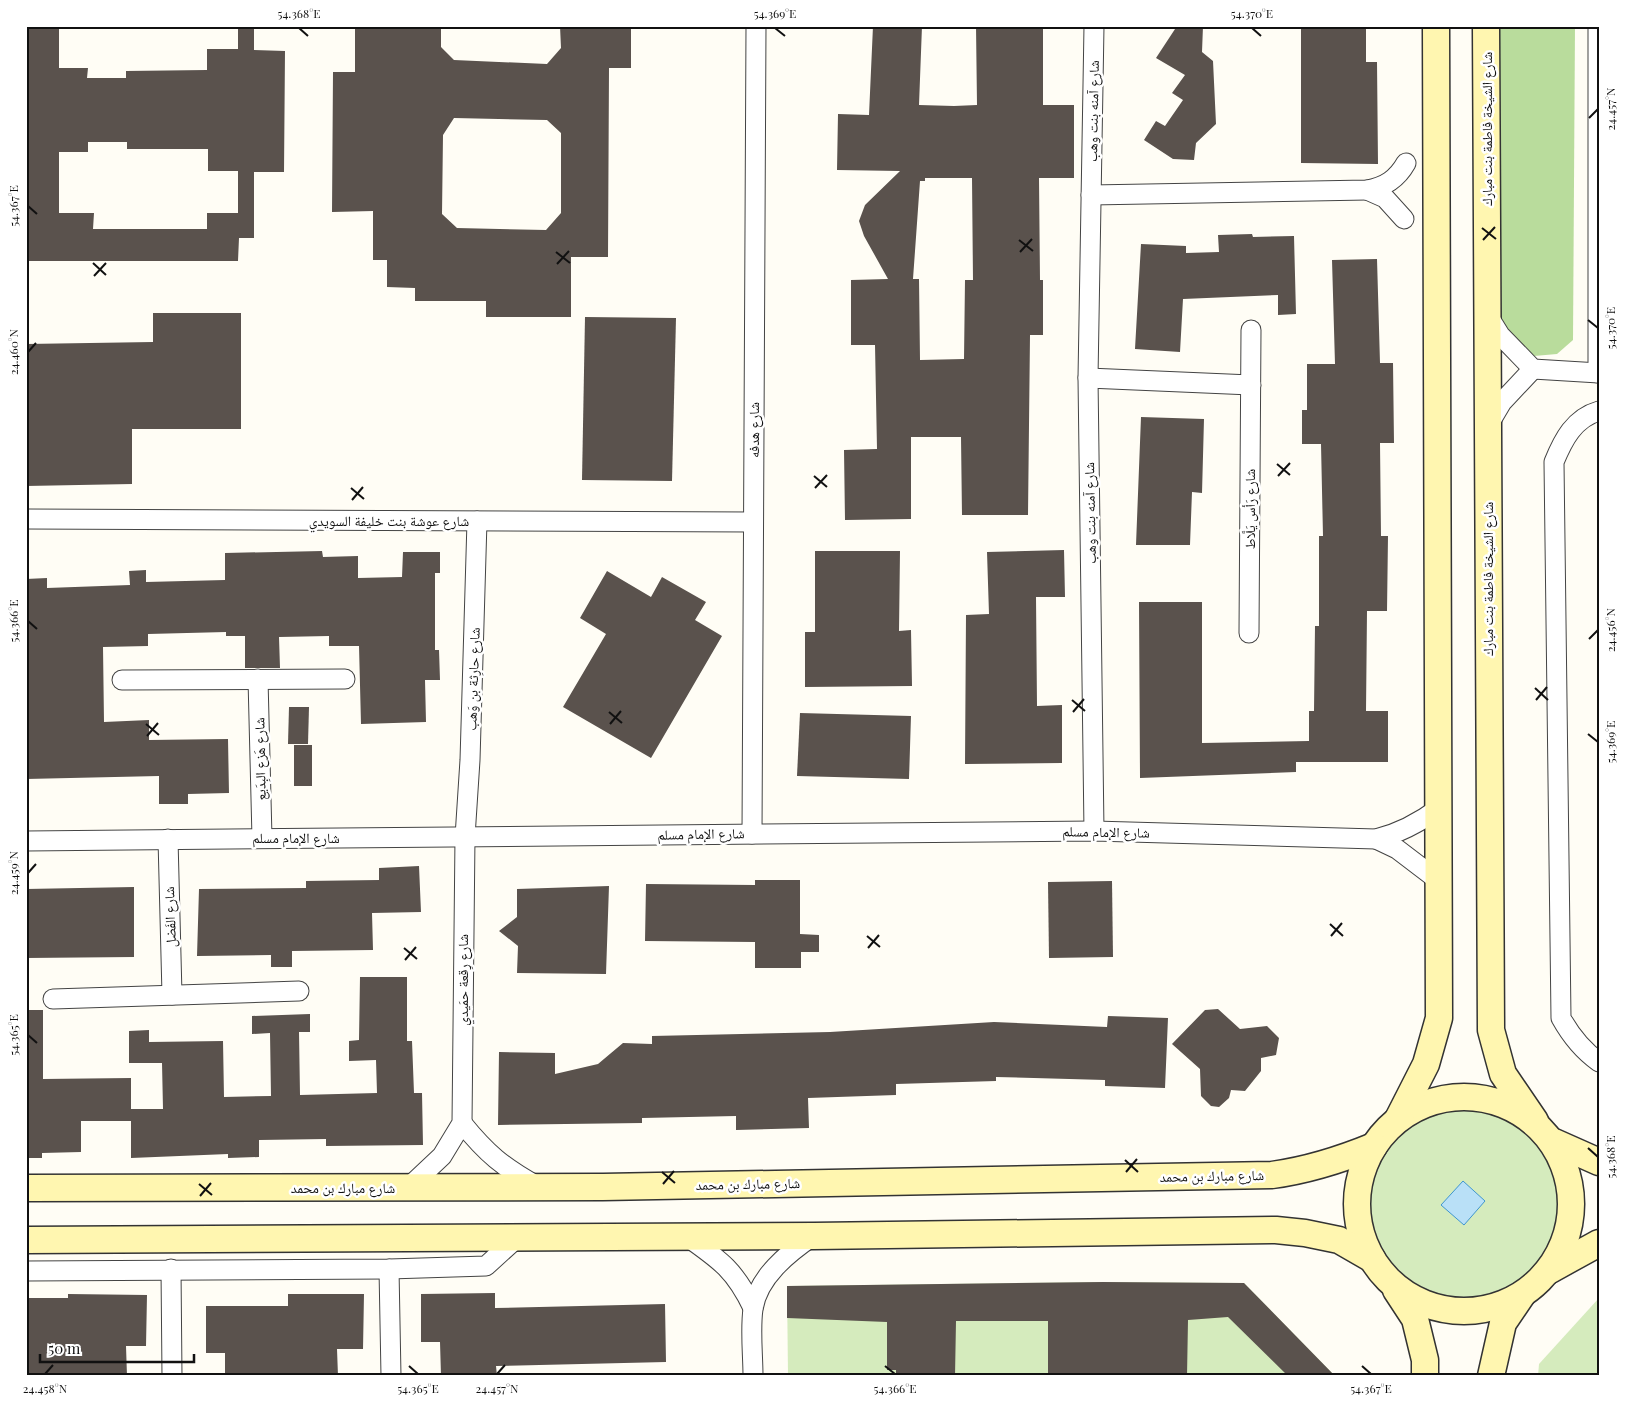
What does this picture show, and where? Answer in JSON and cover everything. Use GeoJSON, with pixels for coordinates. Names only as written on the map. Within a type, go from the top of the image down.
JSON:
{"type":"FeatureCollection","features":[{"type":"Feature","properties":{"kind":"main road"},"geometry":{"type":"LineString","coordinates":[[1425,1376],[1425,1360],[1415,1319],[1393,1285],[1372,1259],[1360,1232],[1357,1202],[1361,1173],[1374,1146],[1398,1119],[1426,1064],[1439,1018],[1436,26]]}},
{"type":"Feature","properties":{"kind":"main road","name":"شارع الشيخة فاطمة بنت مبارك"},"geometry":{"type":"LineString","coordinates":[[1486,26],[1490,1030],[1503,1074],[1535,1121]]}},
{"type":"Feature","properties":{"kind":"main road"},"geometry":{"type":"LineString","coordinates":[[1398,1119],[1424,1104],[1452,1096],[1482,1097],[1510,1105],[1535,1121],[1554,1142],[1568,1174],[1572,1208],[1565,1242],[1548,1272]]}},
{"type":"Feature","properties":{"kind":"main road"},"geometry":{"type":"LineString","coordinates":[[1554,1142],[1599,1162]]}},
{"type":"Feature","properties":{"kind":"main road","name":"شارع مبارك بن محمد"},"geometry":{"type":"LineString","coordinates":[[26,1188],[538,1187],[1272,1175],[1321,1166],[1374,1146]]}},
{"type":"Feature","properties":{"kind":"main road"},"geometry":{"type":"LineString","coordinates":[[26,1240],[814,1236],[1276,1230],[1306,1233],[1339,1240],[1372,1259]]}},
{"type":"Feature","properties":{"kind":"main road"},"geometry":{"type":"LineString","coordinates":[[1491,1376],[1503,1323],[1522,1295],[1548,1272],[1599,1243]]}},
{"type":"Feature","properties":{"kind":"main road"},"geometry":{"type":"LineString","coordinates":[[1393,1285],[1416,1300],[1451,1310],[1469,1311],[1497,1306],[1522,1295]]}},
{"type":"Feature","properties":{"kind":"street","name":"شارع هدفه"},"geometry":{"type":"LineString","coordinates":[[752,834],[752,522],[756,26]]}},
{"type":"Feature","properties":{"kind":"street","name":"شارع آمنه بنت وهب"},"geometry":{"type":"LineString","coordinates":[[1094,26],[1088,378],[1094,831]]}},
{"type":"Feature","properties":{"kind":"street"},"geometry":{"type":"LineString","coordinates":[[1487,314],[1500,335],[1533,369],[1598,373],[1598,26]]}},
{"type":"Feature","properties":{"kind":"street"},"geometry":{"type":"LineString","coordinates":[[1091,195],[1367,190],[1386,185],[1401,172],[1406,164]]}},
{"type":"Feature","properties":{"kind":"street"},"geometry":{"type":"LineString","coordinates":[[1367,190],[1392,204],[1404,219]]}},
{"type":"Feature","properties":{"kind":"street","name":"شارع رَأس يَلَّاط"},"geometry":{"type":"LineString","coordinates":[[1249,633],[1251,330]]}},
{"type":"Feature","properties":{"kind":"street"},"geometry":{"type":"LineString","coordinates":[[1487,428],[1502,402],[1533,369]]}},
{"type":"Feature","properties":{"kind":"street"},"geometry":{"type":"LineString","coordinates":[[1088,378],[1251,385]]}},
{"type":"Feature","properties":{"kind":"street"},"geometry":{"type":"LineString","coordinates":[[1599,411],[1576,424],[1564,438],[1554,462],[1562,1018],[1572,1038],[1599,1062]]}},
{"type":"Feature","properties":{"kind":"street","name":"شارع عوشة بنت خليفة السويدي"},"geometry":{"type":"LineString","coordinates":[[26,519],[752,522]]}},
{"type":"Feature","properties":{"kind":"street","name":"شارع حارِثة بن وَهب"},"geometry":{"type":"LineString","coordinates":[[465,837],[470,760],[477,521]]}},
{"type":"Feature","properties":{"kind":"street","name":"شارع هَزع البِدَيع"},"geometry":{"type":"LineString","coordinates":[[258,679],[262,838]]}},
{"type":"Feature","properties":{"kind":"street"},"geometry":{"type":"LineString","coordinates":[[122,680],[345,680]]}},
{"type":"Feature","properties":{"kind":"street","name":"شارع الإمام مسلم"},"geometry":{"type":"LineString","coordinates":[[26,840],[1094,831],[1376,839],[1397,833],[1421,821],[1439,808]]}},
{"type":"Feature","properties":{"kind":"street","name":"شارع رِقعة حمَيدي"},"geometry":{"type":"LineString","coordinates":[[462,1124],[465,837]]}},
{"type":"Feature","properties":{"kind":"street","name":"شارع الفَضل"},"geometry":{"type":"LineString","coordinates":[[168,839],[172,995]]}},
{"type":"Feature","properties":{"kind":"street","name":"شارع الإمام مسلم"},"geometry":{"type":"LineString","coordinates":[[1376,839],[1397,849],[1439,881]]}},
{"type":"Feature","properties":{"kind":"street"},"geometry":{"type":"LineString","coordinates":[[53,999],[299,991]]}},
{"type":"Feature","properties":{"kind":"street"},"geometry":{"type":"LineString","coordinates":[[408,1188],[442,1156],[462,1124],[483,1149],[504,1168],[538,1187]]}},
{"type":"Feature","properties":{"kind":"street"},"geometry":{"type":"LineString","coordinates":[[26,1271],[390,1269],[486,1266],[519,1236]]}},
{"type":"Feature","properties":{"kind":"street"},"geometry":{"type":"LineString","coordinates":[[686,1236],[722,1262],[735,1275],[753,1308]]}},
{"type":"Feature","properties":{"kind":"street"},"geometry":{"type":"LineString","coordinates":[[753,1376],[753,1308],[763,1286],[777,1264],[792,1250],[814,1236]]}},
{"type":"Feature","properties":{"kind":"street"},"geometry":{"type":"LineString","coordinates":[[171,1269],[172,1376]]}},
{"type":"Feature","properties":{"kind":"street"},"geometry":{"type":"LineString","coordinates":[[390,1269],[391,1376]]}},
{"type":"Feature","properties":{"kind":"green space"},"geometry":{"type":"Polygon","coordinates":[[[1496,26],[1575,26],[1573,340],[1557,354],[1534,356],[1510,340],[1493,318],[1496,26]]]}},
{"type":"Feature","properties":{"kind":"green space"},"geometry":{"type":"Polygon","coordinates":[[[1464,1109],[1500,1116],[1516,1125],[1530,1137],[1542,1151],[1551,1167],[1558,1203],[1551,1239],[1542,1255],[1530,1269],[1516,1281],[1500,1290],[1464,1297],[1428,1290],[1412,1281],[1398,1269],[1386,1255],[1377,1239],[1370,1203],[1377,1167],[1386,1151],[1398,1137],[1412,1125],[1428,1116],[1464,1109]]]}},
{"type":"Feature","properties":{"kind":"green space"},"geometry":{"type":"Polygon","coordinates":[[[1103,1282],[1244,1283],[1335,1376],[788,1376],[787,1286],[1103,1282]]]}},
{"type":"Feature","properties":{"kind":"green space"},"geometry":{"type":"Polygon","coordinates":[[[1599,1298],[1599,1376],[1538,1376],[1539,1364],[1599,1298]]]}},
{"type":"Feature","properties":{"kind":"water"},"geometry":{"type":"Polygon","coordinates":[[[1463,1181],[1485,1201],[1464,1225],[1441,1205],[1463,1181]]]}},
{"type":"Feature","properties":{"kind":"building"},"geometry":{"type":"Polygon","coordinates":[[[26,26],[59,26],[59,68],[88,68],[87,78],[126,78],[126,71],[207,70],[207,49],[238,49],[238,26],[254,26],[254,50],[285,51],[284,172],[254,172],[254,238],[239,238],[238,261],[26,261],[26,26]],[[88,142],[88,152],[59,152],[59,213],[94,213],[93,229],[207,229],[207,213],[238,213],[238,171],[208,171],[208,149],[127,149],[127,142],[88,142]]]}},
{"type":"Feature","properties":{"kind":"building"},"geometry":{"type":"Polygon","coordinates":[[[355,26],[441,26],[441,47],[454,60],[547,64],[561,48],[560,26],[631,26],[631,68],[609,68],[608,257],[571,257],[571,317],[486,317],[486,301],[415,301],[415,288],[387,287],[387,260],[373,260],[373,211],[332,212],[333,72],[355,72],[355,26]],[[454,118],[443,135],[442,214],[457,228],[546,230],[561,213],[561,133],[547,120],[454,118]]]}},
{"type":"Feature","properties":{"kind":"building"},"geometry":{"type":"Polygon","coordinates":[[[873,26],[922,26],[919,105],[954,106],[977,105],[976,26],[1043,26],[1043,105],[1074,105],[1074,178],[1039,178],[1040,280],[1043,280],[1043,335],[1030,335],[1028,515],[962,515],[961,437],[911,437],[911,519],[845,520],[844,450],[877,449],[875,345],[851,345],[851,280],[888,279],[864,236],[859,221],[865,205],[900,171],[837,170],[838,114],[869,115],[873,26]],[[925,178],[925,181],[920,181],[913,279],[919,279],[920,360],[964,359],[965,280],[973,280],[972,178],[925,178]]]}},
{"type":"Feature","properties":{"kind":"building"},"geometry":{"type":"Polygon","coordinates":[[[1177,26],[1203,26],[1202,52],[1213,61],[1216,124],[1196,143],[1194,160],[1173,159],[1144,140],[1156,121],[1165,126],[1183,100],[1172,93],[1185,75],[1156,58],[1177,26]]]}},
{"type":"Feature","properties":{"kind":"building"},"geometry":{"type":"Polygon","coordinates":[[[1301,26],[1366,26],[1366,62],[1377,62],[1378,164],[1301,163],[1301,26]]]}},
{"type":"Feature","properties":{"kind":"building"},"geometry":{"type":"Polygon","coordinates":[[[1252,234],[1253,237],[1294,236],[1296,314],[1278,315],[1278,295],[1183,299],[1180,352],[1135,349],[1141,244],[1186,246],[1186,253],[1219,252],[1218,235],[1252,234]]]}},
{"type":"Feature","properties":{"kind":"building"},"geometry":{"type":"Polygon","coordinates":[[[1377,259],[1380,363],[1393,363],[1394,443],[1380,443],[1381,536],[1388,536],[1387,611],[1367,611],[1366,711],[1388,711],[1388,762],[1296,762],[1296,772],[1140,778],[1139,602],[1202,602],[1202,743],[1309,741],[1309,711],[1314,711],[1315,626],[1319,626],[1319,536],[1323,536],[1321,444],[1302,444],[1302,410],[1307,410],[1307,364],[1335,364],[1332,260],[1377,259]]]}},
{"type":"Feature","properties":{"kind":"building"},"geometry":{"type":"Polygon","coordinates":[[[153,313],[241,313],[241,429],[132,429],[132,484],[26,486],[26,344],[153,342],[153,313]]]}},
{"type":"Feature","properties":{"kind":"building"},"geometry":{"type":"Polygon","coordinates":[[[585,317],[676,318],[672,481],[582,480],[585,317]]]}},
{"type":"Feature","properties":{"kind":"building"},"geometry":{"type":"Polygon","coordinates":[[[1141,417],[1204,419],[1202,493],[1192,492],[1190,545],[1136,545],[1141,417]]]}},
{"type":"Feature","properties":{"kind":"building"},"geometry":{"type":"Polygon","coordinates":[[[1064,550],[1065,597],[1036,597],[1037,706],[1062,705],[1062,763],[965,764],[966,615],[989,614],[987,552],[1064,550]]]}},
{"type":"Feature","properties":{"kind":"building"},"geometry":{"type":"Polygon","coordinates":[[[322,551],[323,557],[358,556],[358,578],[402,577],[403,552],[440,552],[440,573],[435,573],[435,650],[439,650],[440,680],[425,680],[426,722],[361,724],[359,646],[329,646],[329,636],[279,637],[280,668],[245,668],[245,636],[226,636],[226,632],[148,634],[148,646],[103,647],[104,722],[149,720],[149,740],[228,739],[229,793],[188,794],[188,804],[159,804],[159,776],[26,779],[26,579],[47,578],[47,588],[130,585],[129,571],[146,570],[146,582],[225,580],[225,553],[322,551]]]}},
{"type":"Feature","properties":{"kind":"building"},"geometry":{"type":"Polygon","coordinates":[[[815,551],[900,551],[899,631],[911,630],[912,686],[805,687],[805,632],[815,632],[815,551]]]}},
{"type":"Feature","properties":{"kind":"building"},"geometry":{"type":"Polygon","coordinates":[[[607,571],[651,597],[662,577],[706,602],[695,620],[722,636],[651,758],[563,707],[606,634],[580,618],[607,571]]]}},
{"type":"Feature","properties":{"kind":"building"},"geometry":{"type":"Polygon","coordinates":[[[289,707],[309,707],[308,744],[288,744],[289,707]]]}},
{"type":"Feature","properties":{"kind":"building"},"geometry":{"type":"Polygon","coordinates":[[[800,713],[911,716],[909,779],[797,776],[800,713]]]}},
{"type":"Feature","properties":{"kind":"building"},"geometry":{"type":"Polygon","coordinates":[[[294,745],[312,745],[312,786],[294,786],[294,745]]]}},
{"type":"Feature","properties":{"kind":"building"},"geometry":{"type":"Polygon","coordinates":[[[419,866],[421,912],[372,913],[373,950],[292,951],[292,967],[271,967],[271,955],[197,956],[199,889],[306,888],[306,881],[379,880],[379,868],[419,866]]]}},
{"type":"Feature","properties":{"kind":"building"},"geometry":{"type":"Polygon","coordinates":[[[755,880],[800,880],[800,934],[819,935],[819,952],[801,952],[801,968],[755,968],[755,942],[645,941],[646,884],[755,885],[755,880]]]}},
{"type":"Feature","properties":{"kind":"building"},"geometry":{"type":"Polygon","coordinates":[[[1112,881],[1113,957],[1049,958],[1048,882],[1112,881]]]}},
{"type":"Feature","properties":{"kind":"building"},"geometry":{"type":"Polygon","coordinates":[[[609,886],[606,974],[517,973],[518,946],[499,931],[517,917],[517,889],[609,886]]]}},
{"type":"Feature","properties":{"kind":"building"},"geometry":{"type":"Polygon","coordinates":[[[134,887],[134,957],[26,958],[26,889],[134,887]]]}},
{"type":"Feature","properties":{"kind":"building"},"geometry":{"type":"Polygon","coordinates":[[[360,977],[407,977],[407,1041],[412,1041],[414,1093],[422,1093],[423,1145],[326,1146],[326,1139],[259,1140],[259,1157],[228,1158],[228,1154],[131,1158],[131,1109],[163,1109],[162,1063],[129,1063],[129,1031],[149,1030],[149,1042],[223,1041],[224,1097],[271,1096],[270,1033],[252,1034],[252,1016],[310,1014],[310,1032],[299,1032],[300,1095],[377,1093],[376,1060],[349,1061],[349,1041],[359,1040],[360,977]]]}},
{"type":"Feature","properties":{"kind":"building"},"geometry":{"type":"Polygon","coordinates":[[[1218,1009],[1240,1029],[1267,1026],[1279,1038],[1276,1055],[1261,1058],[1261,1071],[1245,1091],[1231,1090],[1229,1098],[1219,1107],[1211,1106],[1201,1096],[1200,1069],[1172,1044],[1205,1010],[1218,1009]]]}},
{"type":"Feature","properties":{"kind":"building"},"geometry":{"type":"Polygon","coordinates":[[[26,1010],[43,1010],[43,1079],[131,1078],[131,1121],[81,1121],[81,1152],[42,1153],[42,1158],[26,1158],[26,1010]]]}},
{"type":"Feature","properties":{"kind":"building"},"geometry":{"type":"Polygon","coordinates":[[[1108,1016],[1168,1018],[1165,1088],[1105,1086],[1105,1080],[996,1077],[996,1081],[896,1084],[896,1095],[808,1098],[809,1128],[736,1130],[736,1116],[642,1118],[642,1123],[498,1125],[499,1052],[555,1053],[555,1074],[598,1064],[623,1043],[652,1044],[652,1036],[830,1032],[994,1022],[1107,1027],[1108,1016]]]}},
{"type":"Feature","properties":{"kind":"building"},"geometry":{"type":"Polygon","coordinates":[[[1103,1282],[1244,1283],[1335,1376],[1288,1376],[1228,1317],[1188,1320],[1187,1376],[1048,1376],[1048,1321],[956,1321],[955,1376],[896,1376],[896,1370],[887,1370],[887,1322],[787,1318],[787,1286],[1103,1282]]]}},
{"type":"Feature","properties":{"kind":"building"},"geometry":{"type":"Polygon","coordinates":[[[495,1293],[495,1308],[665,1304],[666,1362],[496,1366],[497,1376],[441,1376],[440,1342],[421,1342],[421,1294],[495,1293]]]}},
{"type":"Feature","properties":{"kind":"building"},"geometry":{"type":"Polygon","coordinates":[[[68,1294],[147,1295],[146,1346],[126,1346],[127,1376],[26,1376],[26,1298],[68,1298],[68,1294]]]}},
{"type":"Feature","properties":{"kind":"building"},"geometry":{"type":"Polygon","coordinates":[[[288,1294],[364,1294],[363,1349],[337,1349],[338,1376],[225,1376],[225,1353],[206,1353],[206,1306],[288,1306],[288,1294]]]}}]}
